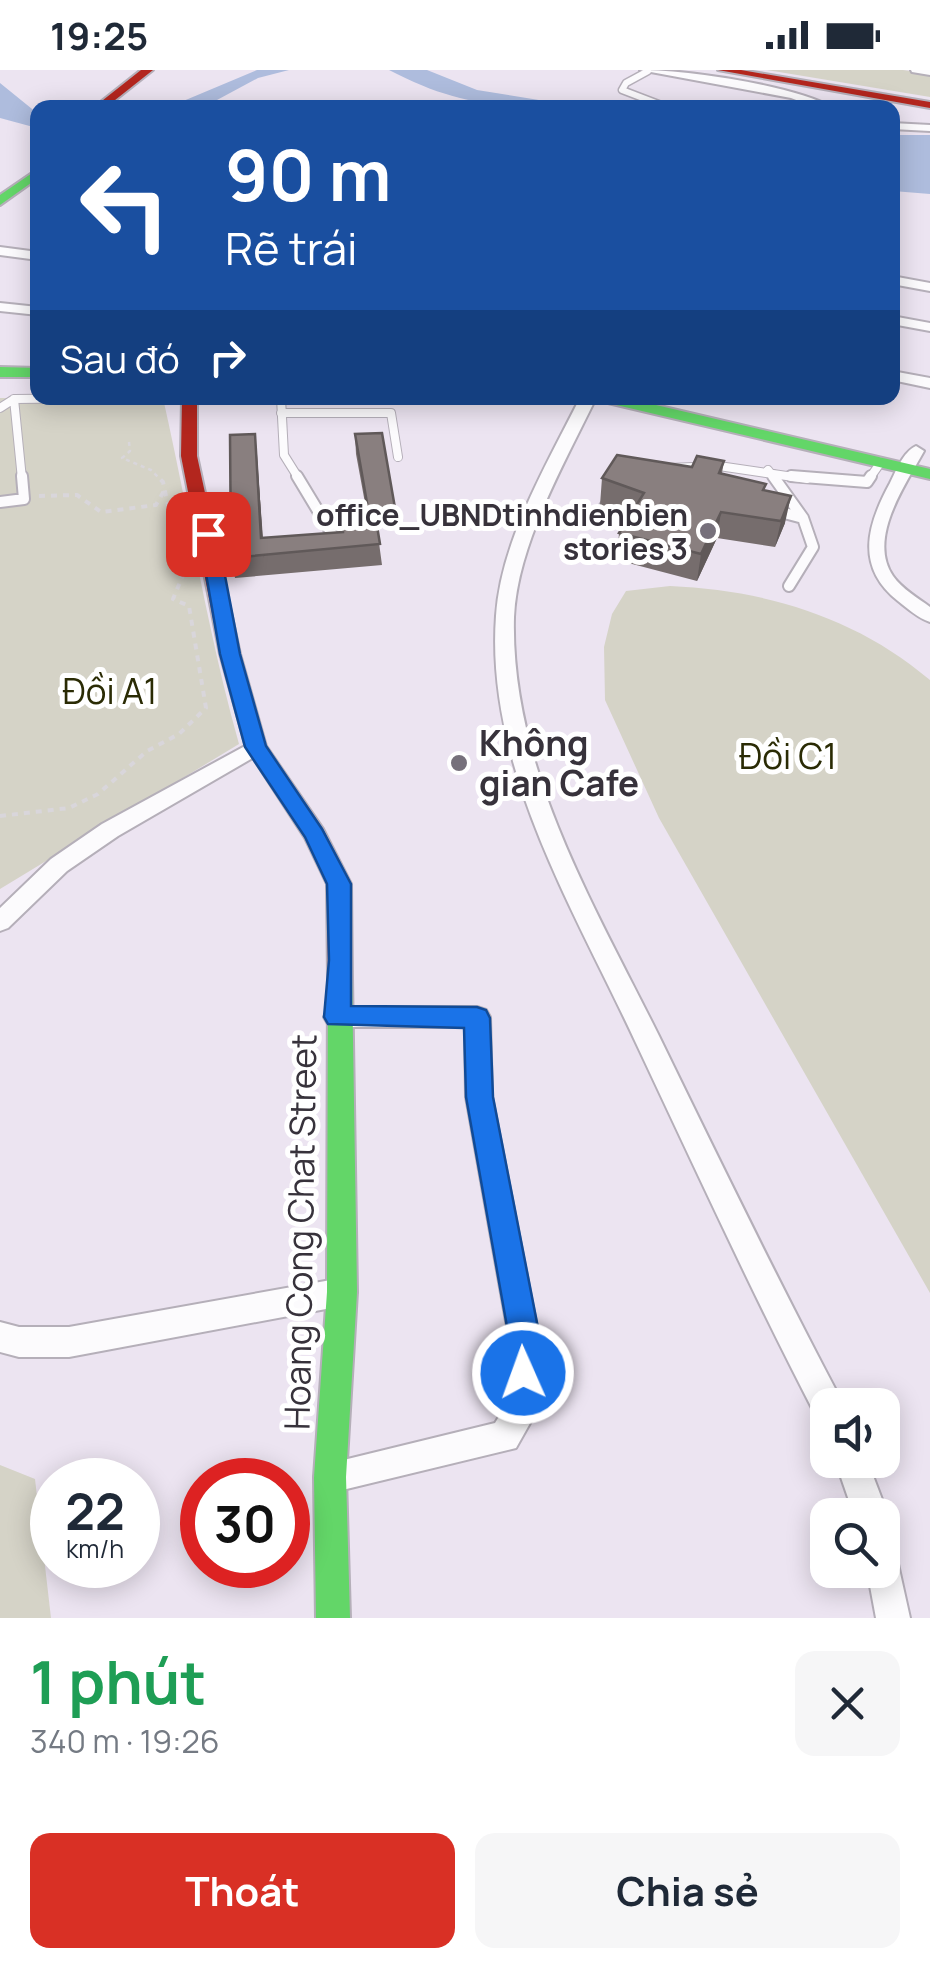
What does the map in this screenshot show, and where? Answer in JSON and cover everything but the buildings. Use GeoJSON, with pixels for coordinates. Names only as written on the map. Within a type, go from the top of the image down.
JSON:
{"type":"FeatureCollection","features":[{"type":"Feature","properties":{"kind":"main road"},"geometry":{"type":"LineString","coordinates":[[133,90],[169,70]]}},
{"type":"Feature","properties":{"kind":"main road"},"geometry":{"type":"LineString","coordinates":[[723,70],[930,105]]}},
{"type":"Feature","properties":{"kind":"main road"},"geometry":{"type":"LineString","coordinates":[[0,201],[18,175]]}},
{"type":"Feature","properties":{"kind":"main road"},"geometry":{"type":"LineString","coordinates":[[0,372],[30,374]]}},
{"type":"Feature","properties":{"kind":"main road","name":"Hoang Cong Chat Street"},"geometry":{"type":"LineString","coordinates":[[188,405],[189,456],[230,654],[256,747],[314,834],[339,884],[342,1292],[330,1477],[333,1618]]}},
{"type":"Feature","properties":{"kind":"main road"},"geometry":{"type":"LineString","coordinates":[[647,405],[918,458],[930,474]]}},
{"type":"Feature","properties":{"kind":"main road"},"geometry":{"type":"LineString","coordinates":[[702,405],[881,462],[918,458]]}},
{"type":"Feature","properties":{"kind":"street"},"geometry":{"type":"LineString","coordinates":[[647,70],[805,100]]}},
{"type":"Feature","properties":{"kind":"street"},"geometry":{"type":"LineString","coordinates":[[916,70],[930,72]]}},
{"type":"Feature","properties":{"kind":"street"},"geometry":{"type":"LineString","coordinates":[[900,126],[930,128]]}},
{"type":"Feature","properties":{"kind":"street"},"geometry":{"type":"LineString","coordinates":[[0,251],[30,255]]}},
{"type":"Feature","properties":{"kind":"street"},"geometry":{"type":"LineString","coordinates":[[900,281],[930,287]]}},
{"type":"Feature","properties":{"kind":"street"},"geometry":{"type":"LineString","coordinates":[[0,307],[30,311]]}},
{"type":"Feature","properties":{"kind":"street"},"geometry":{"type":"LineString","coordinates":[[900,321],[930,327]]}},
{"type":"Feature","properties":{"kind":"street"},"geometry":{"type":"LineString","coordinates":[[900,377],[930,383]]}},
{"type":"Feature","properties":{"kind":"street"},"geometry":{"type":"LineString","coordinates":[[585,405],[550,475],[509,591],[505,618],[513,712],[525,762],[569,872],[769,1296],[818,1388]]}},
{"type":"Feature","properties":{"kind":"street"},"geometry":{"type":"LineString","coordinates":[[918,458],[874,540],[874,557],[886,580],[930,616]]}},
{"type":"Feature","properties":{"kind":"street"},"geometry":{"type":"LineString","coordinates":[[886,580],[930,590]]}},
{"type":"Feature","properties":{"kind":"street"},"geometry":{"type":"LineString","coordinates":[[0,922],[59,865],[110,830],[256,747]]}},
{"type":"Feature","properties":{"kind":"street"},"geometry":{"type":"LineString","coordinates":[[330,1477],[504,1437],[522,1408],[524,1338],[479,1097],[477,1018],[337,1017]]}},
{"type":"Feature","properties":{"kind":"street"},"geometry":{"type":"LineString","coordinates":[[0,1337],[18,1342],[69,1342],[342,1292]]}},
{"type":"Feature","properties":{"kind":"street"},"geometry":{"type":"LineString","coordinates":[[888,1588],[893,1618]]}},
{"type":"Feature","properties":{"kind":"lane"},"geometry":{"type":"LineString","coordinates":[[647,70],[622,90],[648,100]]}},
{"type":"Feature","properties":{"kind":"lane"},"geometry":{"type":"LineString","coordinates":[[0,408],[7,393]]}},
{"type":"Feature","properties":{"kind":"lane"},"geometry":{"type":"LineString","coordinates":[[0,502],[24,496],[7,393]]}},
{"type":"Feature","properties":{"kind":"lane"},"geometry":{"type":"LineString","coordinates":[[281,405],[284,455],[332,534]]}},
{"type":"Feature","properties":{"kind":"lane"},"geometry":{"type":"LineString","coordinates":[[281,413],[391,414],[398,457]]}},
{"type":"Feature","properties":{"kind":"lane"},"geometry":{"type":"LineString","coordinates":[[656,476],[667,468],[686,464],[768,470],[838,484],[867,482],[881,462]]}},
{"type":"Feature","properties":{"kind":"lane"},"geometry":{"type":"LineString","coordinates":[[768,470],[803,518],[814,547],[789,586]]}},
{"type":"Feature","properties":{"kind":"lane"},"geometry":{"type":"LineString","coordinates":[[596,520],[622,484]]}},
{"type":"Feature","properties":{"kind":"lane"},"geometry":{"type":"LineString","coordinates":[[765,508],[803,518]]}},
{"type":"Feature","properties":{"kind":"path"},"geometry":{"type":"LineString","coordinates":[[0,816],[69,808],[98,794],[148,752],[179,734],[206,708],[189,606],[173,600],[183,576],[165,489],[151,470],[122,458],[130,450],[129,442]]}},
{"type":"Feature","properties":{"kind":"path"},"geometry":{"type":"LineString","coordinates":[[24,496],[78,495],[100,512],[156,505],[165,489]]}},
{"type":"Feature","properties":{"kind":"green space"},"geometry":{"type":"Polygon","coordinates":[[[767,70],[903,70],[930,74],[930,97],[767,70]]]}},
{"type":"Feature","properties":{"kind":"green space","name":"Đồi A1"},"geometry":{"type":"Polygon","coordinates":[[[0,398],[30,398],[30,405],[164,405],[239,744],[0,889],[0,398]]]}},
{"type":"Feature","properties":{"kind":"green space","name":"Đồi C1"},"geometry":{"type":"Polygon","coordinates":[[[670,586],[740,594],[808,611],[872,639],[930,680],[930,1293],[659,818],[605,700],[604,647],[612,614],[626,591],[670,586]]]}},
{"type":"Feature","properties":{"kind":"green space"},"geometry":{"type":"Polygon","coordinates":[[[0,1465],[30,1477],[30,1588],[48,1588],[51,1618],[0,1618],[0,1465]]]}},
{"type":"Feature","properties":{"kind":"water"},"geometry":{"type":"Polygon","coordinates":[[[257,70],[289,70],[258,78],[217,100],[186,100],[257,70]]]}},
{"type":"Feature","properties":{"kind":"water"},"geometry":{"type":"Polygon","coordinates":[[[389,70],[427,70],[477,90],[539,100],[470,100],[389,70]]]}},
{"type":"Feature","properties":{"kind":"water"},"geometry":{"type":"Polygon","coordinates":[[[0,83],[30,107],[30,126],[0,118],[0,83]]]}},
{"type":"Feature","properties":{"kind":"water"},"geometry":{"type":"Polygon","coordinates":[[[900,135],[930,135],[930,194],[900,192],[900,135]]]}},
{"type":"Feature","properties":{"kind":"traffic: fast"},"geometry":{"type":"LineString","coordinates":[[0,201],[30,178]]}},
{"type":"Feature","properties":{"kind":"traffic: fast"},"geometry":{"type":"LineString","coordinates":[[0,372],[30,373]]}},
{"type":"Feature","properties":{"kind":"traffic: fast"},"geometry":{"type":"LineString","coordinates":[[638,405],[930,474]]}},
{"type":"Feature","properties":{"kind":"traffic: fast"},"geometry":{"type":"LineString","coordinates":[[333,1618],[330,1477],[342,1292],[340,978]]}},
{"type":"Feature","properties":{"kind":"traffic: jam"},"geometry":{"type":"LineString","coordinates":[[109,100],[148,70]]}},
{"type":"Feature","properties":{"kind":"traffic: jam"},"geometry":{"type":"LineString","coordinates":[[723,70],[930,105]]}},
{"type":"Feature","properties":{"kind":"traffic: jam"},"geometry":{"type":"LineString","coordinates":[[189,405],[189,456],[230,654],[256,747],[315,835],[339,884],[340,978]]}},
{"type":"Feature","properties":{"kind":"place","name":"office_UBNDtinhdienbien stories 3"},"geometry":{"type":"Point","coordinates":[708,531]}},
{"type":"Feature","properties":{"kind":"place","name":"Không gian Cafe"},"geometry":{"type":"Point","coordinates":[459,763]}},
{"type":"Feature","properties":{"kind":"route"},"geometry":{"type":"LineString","coordinates":[[208,534],[230,654],[256,747],[314,834],[339,884],[341,960],[337,1017],[477,1018],[479,1097],[524,1338],[523,1373]]}}]}
